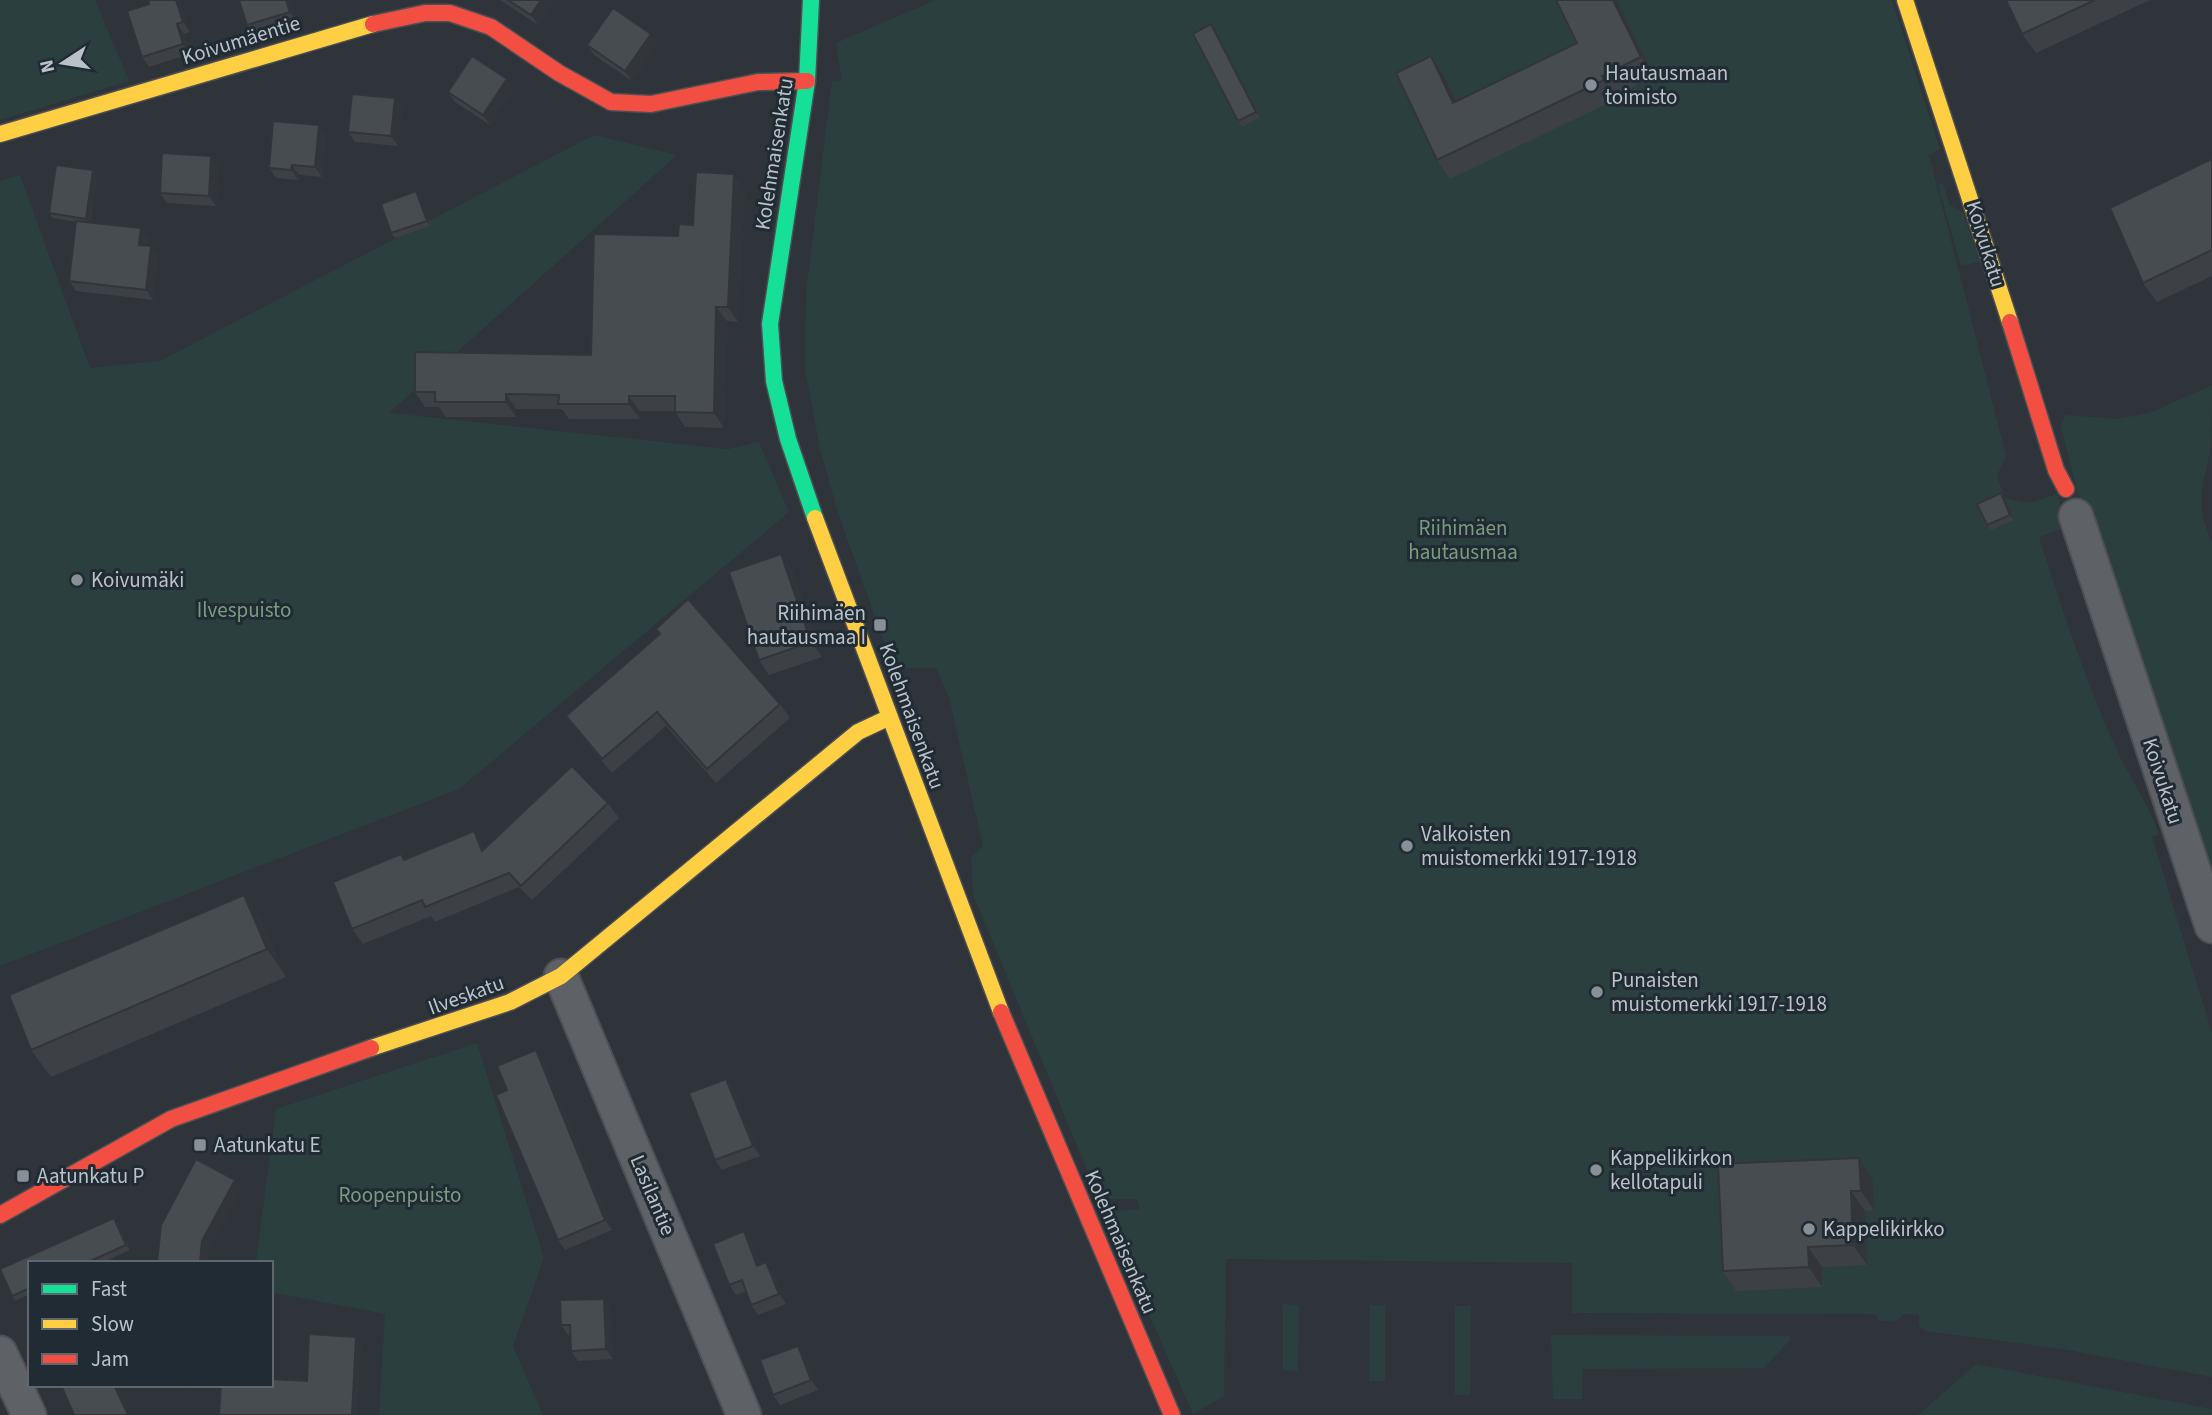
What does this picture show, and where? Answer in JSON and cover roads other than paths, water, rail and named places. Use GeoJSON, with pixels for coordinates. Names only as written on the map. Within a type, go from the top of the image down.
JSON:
{"type":"FeatureCollection","features":[{"type":"Feature","properties":{"kind":"street","name":"Kolehmaisenkatu"},"geometry":{"type":"LineString","coordinates":[[811,0],[807,81],[770,324],[774,381],[807,498],[985,976],[1172,1415]]}},
{"type":"Feature","properties":{"kind":"street","name":"Koivukatu"},"geometry":{"type":"LineString","coordinates":[[1905,0],[1961,165],[2056,470],[2071,503],[2212,926]]}},
{"type":"Feature","properties":{"kind":"street","name":"Koivumäentie"},"geometry":{"type":"LineString","coordinates":[[0,134],[358,27],[425,13],[450,13],[491,27],[559,73],[611,102],[652,104],[758,82],[807,81]]}},
{"type":"Feature","properties":{"kind":"street","name":"Ilveskatu"},"geometry":{"type":"LineString","coordinates":[[0,1215],[170,1119],[283,1077],[498,1007],[561,976],[610,939],[858,732],[890,717]]}},
{"type":"Feature","properties":{"kind":"street","name":"Lasilantie"},"geometry":{"type":"LineString","coordinates":[[561,976],[744,1415]]}},
{"type":"Feature","properties":{"kind":"street"},"geometry":{"type":"LineString","coordinates":[[0,1353],[29,1415]]}},
{"type":"Feature","properties":{"kind":"place","name":"Hautausmaan toimisto"},"geometry":{"type":"Point","coordinates":[1591,85]}},
{"type":"Feature","properties":{"kind":"place","name":"Koivumäki"},"geometry":{"type":"Point","coordinates":[77,580]}},
{"type":"Feature","properties":{"kind":"place","name":"Riihimäen hautausmaa I"},"geometry":{"type":"Point","coordinates":[880,625]}},
{"type":"Feature","properties":{"kind":"place","name":"Valkoisten muistomerkki 1917-1918"},"geometry":{"type":"Point","coordinates":[1407,846]}},
{"type":"Feature","properties":{"kind":"place","name":"Punaisten muistomerkki 1917-1918"},"geometry":{"type":"Point","coordinates":[1597,992]}},
{"type":"Feature","properties":{"kind":"place","name":"Aatunkatu E"},"geometry":{"type":"Point","coordinates":[200,1145]}},
{"type":"Feature","properties":{"kind":"place","name":"Kappelikirkon kellotapuli"},"geometry":{"type":"Point","coordinates":[1596,1170]}},
{"type":"Feature","properties":{"kind":"place","name":"Aatunkatu P"},"geometry":{"type":"Point","coordinates":[23,1176]}},
{"type":"Feature","properties":{"kind":"place","name":"Kappelikirkko"},"geometry":{"type":"Point","coordinates":[1809,1229]}},
{"type":"Feature","properties":{"kind":"park label","name":"Riihimäen hautausmaa"},"geometry":{"type":"Point","coordinates":[1463,540]}},
{"type":"Feature","properties":{"kind":"park label","name":"Ilvespuisto"},"geometry":{"type":"Point","coordinates":[244,610]}},
{"type":"Feature","properties":{"kind":"park label","name":"Roopenpuisto"},"geometry":{"type":"Point","coordinates":[400,1195]}}]}
